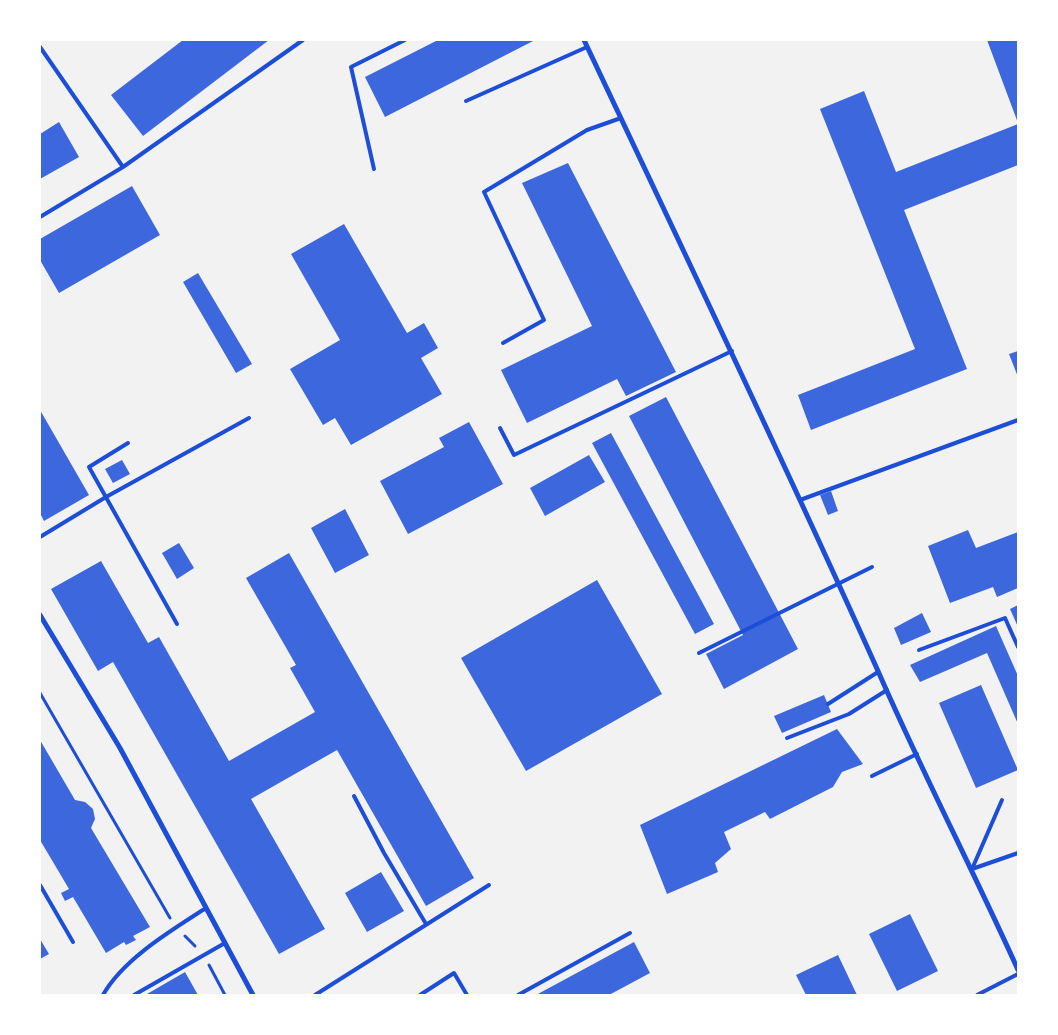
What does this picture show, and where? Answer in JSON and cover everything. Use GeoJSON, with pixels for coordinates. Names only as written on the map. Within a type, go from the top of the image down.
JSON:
{"type":"FeatureCollection","features":[{"type":"Feature","properties":{"kind":"street"},"geometry":{"type":"LineString","coordinates":[[584,40],[732,351],[878,672],[972,869],[1018,972]]}},
{"type":"Feature","properties":{"kind":"street"},"geometry":{"type":"LineString","coordinates":[[40,616],[120,748],[253,995]]}},
{"type":"Feature","properties":{"kind":"lane"},"geometry":{"type":"LineString","coordinates":[[40,217],[123,167],[303,40]]}},
{"type":"Feature","properties":{"kind":"lane"},"geometry":{"type":"LineString","coordinates":[[374,169],[351,68],[405,40]]}},
{"type":"Feature","properties":{"kind":"lane"},"geometry":{"type":"LineString","coordinates":[[40,47],[123,167]]}},
{"type":"Feature","properties":{"kind":"lane"},"geometry":{"type":"LineString","coordinates":[[466,101],[587,47]]}},
{"type":"Feature","properties":{"kind":"lane"},"geometry":{"type":"LineString","coordinates":[[503,343],[544,320],[484,192],[587,130],[621,118]]}},
{"type":"Feature","properties":{"kind":"lane"},"geometry":{"type":"LineString","coordinates":[[500,428],[514,455],[732,351]]}},
{"type":"Feature","properties":{"kind":"lane"},"geometry":{"type":"LineString","coordinates":[[40,537],[106,497],[248,418]]}},
{"type":"Feature","properties":{"kind":"lane"},"geometry":{"type":"LineString","coordinates":[[800,500],[1018,420]]}},
{"type":"Feature","properties":{"kind":"lane"},"geometry":{"type":"LineString","coordinates":[[128,443],[89,467],[177,624]]}},
{"type":"Feature","properties":{"kind":"lane"},"geometry":{"type":"LineString","coordinates":[[700,653],[872,567]]}},
{"type":"Feature","properties":{"kind":"lane"},"geometry":{"type":"LineString","coordinates":[[919,650],[1005,618],[1018,647]]}},
{"type":"Feature","properties":{"kind":"lane"},"geometry":{"type":"LineString","coordinates":[[828,704],[878,672]]}},
{"type":"Feature","properties":{"kind":"lane"},"geometry":{"type":"LineString","coordinates":[[788,738],[849,714],[887,690]]}},
{"type":"Feature","properties":{"kind":"lane"},"geometry":{"type":"LineString","coordinates":[[872,776],[917,754]]}},
{"type":"Feature","properties":{"kind":"lane"},"geometry":{"type":"LineString","coordinates":[[354,796],[384,853],[426,924]]}},
{"type":"Feature","properties":{"kind":"lane"},"geometry":{"type":"LineString","coordinates":[[972,869],[1002,800]]}},
{"type":"Feature","properties":{"kind":"lane"},"geometry":{"type":"LineString","coordinates":[[972,869],[1018,853]]}},
{"type":"Feature","properties":{"kind":"lane"},"geometry":{"type":"LineString","coordinates":[[40,885],[73,942]]}},
{"type":"Feature","properties":{"kind":"lane"},"geometry":{"type":"LineString","coordinates":[[315,995],[489,885]]}},
{"type":"Feature","properties":{"kind":"lane"},"geometry":{"type":"LineString","coordinates":[[103,995],[124,968],[176,928],[206,908]]}},
{"type":"Feature","properties":{"kind":"lane"},"geometry":{"type":"LineString","coordinates":[[518,995],[630,933]]}},
{"type":"Feature","properties":{"kind":"lane"},"geometry":{"type":"LineString","coordinates":[[134,995],[225,943]]}},
{"type":"Feature","properties":{"kind":"lane"},"geometry":{"type":"LineString","coordinates":[[977,995],[1018,972]]}},
{"type":"Feature","properties":{"kind":"lane"},"geometry":{"type":"LineString","coordinates":[[420,995],[454,973],[467,995]]}},
{"type":"Feature","properties":{"kind":"path"},"geometry":{"type":"LineString","coordinates":[[40,693],[176,928],[203,955],[225,995]]}},
{"type":"Feature","properties":{"kind":"building"},"geometry":{"type":"Polygon","coordinates":[[[183,40],[269,40],[143,136],[111,95],[183,40]]]}},
{"type":"Feature","properties":{"kind":"building"},"geometry":{"type":"Polygon","coordinates":[[[438,40],[535,40],[385,117],[365,77],[438,40]]]}},
{"type":"Feature","properties":{"kind":"building"},"geometry":{"type":"Polygon","coordinates":[[[987,40],[1018,40],[1018,123],[987,40]]]}},
{"type":"Feature","properties":{"kind":"building"},"geometry":{"type":"Polygon","coordinates":[[[864,91],[896,172],[1018,124],[1018,165],[904,210],[967,369],[811,430],[798,395],[915,349],[820,109],[864,91]]]}},
{"type":"Feature","properties":{"kind":"building"},"geometry":{"type":"Polygon","coordinates":[[[59,122],[79,157],[40,179],[40,134],[59,122]]]}},
{"type":"Feature","properties":{"kind":"building"},"geometry":{"type":"Polygon","coordinates":[[[568,163],[676,372],[626,396],[617,379],[527,423],[501,370],[592,326],[522,183],[568,163]]]}},
{"type":"Feature","properties":{"kind":"building"},"geometry":{"type":"Polygon","coordinates":[[[132,186],[160,235],[59,293],[40,260],[40,239],[132,186]]]}},
{"type":"Feature","properties":{"kind":"building"},"geometry":{"type":"Polygon","coordinates":[[[344,224],[407,333],[424,323],[438,348],[421,358],[442,394],[351,445],[335,418],[323,425],[290,369],[340,340],[291,254],[344,224]]]}},
{"type":"Feature","properties":{"kind":"building"},"geometry":{"type":"Polygon","coordinates":[[[198,273],[252,364],[236,373],[183,282],[198,273]]]}},
{"type":"Feature","properties":{"kind":"building"},"geometry":{"type":"Polygon","coordinates":[[[1018,351],[1018,377],[1009,354],[1018,351]]]}},
{"type":"Feature","properties":{"kind":"building"},"geometry":{"type":"Polygon","coordinates":[[[666,397],[798,649],[724,689],[706,654],[743,635],[629,416],[666,397]]]}},
{"type":"Feature","properties":{"kind":"building"},"geometry":{"type":"Polygon","coordinates":[[[40,410],[89,495],[44,521],[40,513],[40,410]]]}},
{"type":"Feature","properties":{"kind":"building"},"geometry":{"type":"Polygon","coordinates":[[[469,422],[503,484],[408,534],[380,481],[444,447],[439,438],[469,422]]]}},
{"type":"Feature","properties":{"kind":"building"},"geometry":{"type":"Polygon","coordinates":[[[611,433],[714,624],[695,634],[592,443],[611,433]]]}},
{"type":"Feature","properties":{"kind":"building"},"geometry":{"type":"Polygon","coordinates":[[[589,455],[605,482],[545,516],[530,488],[589,455]]]}},
{"type":"Feature","properties":{"kind":"building"},"geometry":{"type":"Polygon","coordinates":[[[122,460],[130,474],[113,483],[105,469],[122,460]]]}},
{"type":"Feature","properties":{"kind":"building"},"geometry":{"type":"Polygon","coordinates":[[[831,491],[838,511],[828,515],[820,495],[831,491]]]}},
{"type":"Feature","properties":{"kind":"building"},"geometry":{"type":"Polygon","coordinates":[[[345,509],[369,555],[335,573],[311,528],[345,509]]]}},
{"type":"Feature","properties":{"kind":"building"},"geometry":{"type":"Polygon","coordinates":[[[968,530],[976,548],[1018,532],[1018,588],[997,597],[993,587],[950,603],[928,546],[968,530]]]}},
{"type":"Feature","properties":{"kind":"building"},"geometry":{"type":"Polygon","coordinates":[[[179,543],[194,568],[177,579],[162,553],[179,543]]]}},
{"type":"Feature","properties":{"kind":"building"},"geometry":{"type":"Polygon","coordinates":[[[289,553],[474,878],[426,906],[337,750],[251,799],[325,929],[279,954],[113,662],[98,671],[51,589],[101,561],[148,643],[159,637],[229,761],[315,712],[290,668],[296,665],[246,578],[289,553]]]}},
{"type":"Feature","properties":{"kind":"building"},"geometry":{"type":"Polygon","coordinates":[[[597,580],[662,694],[526,771],[461,658],[597,580]]]}},
{"type":"Feature","properties":{"kind":"building"},"geometry":{"type":"Polygon","coordinates":[[[1018,605],[1018,627],[1010,609],[1018,605]]]}},
{"type":"Feature","properties":{"kind":"building"},"geometry":{"type":"Polygon","coordinates":[[[922,613],[931,632],[901,645],[894,628],[922,613]]]}},
{"type":"Feature","properties":{"kind":"building"},"geometry":{"type":"Polygon","coordinates":[[[996,626],[1018,676],[1018,724],[987,653],[920,682],[910,665],[996,626]]]}},
{"type":"Feature","properties":{"kind":"building"},"geometry":{"type":"Polygon","coordinates":[[[981,685],[1018,770],[976,788],[939,703],[981,685]]]}},
{"type":"Feature","properties":{"kind":"building"},"geometry":{"type":"Polygon","coordinates":[[[824,695],[831,712],[782,733],[774,716],[824,695]]]}},
{"type":"Feature","properties":{"kind":"building"},"geometry":{"type":"Polygon","coordinates":[[[837,729],[863,764],[842,772],[833,787],[770,819],[765,812],[724,832],[731,849],[715,863],[718,872],[667,894],[640,825],[837,729]]]}},
{"type":"Feature","properties":{"kind":"building"},"geometry":{"type":"Polygon","coordinates":[[[40,740],[75,800],[85,802],[93,809],[95,819],[91,828],[150,927],[133,936],[136,940],[126,945],[124,942],[106,953],[73,897],[65,901],[61,893],[69,889],[40,840],[40,740]]]}},
{"type":"Feature","properties":{"kind":"building"},"geometry":{"type":"Polygon","coordinates":[[[381,872],[404,911],[367,932],[345,893],[381,872]]]}},
{"type":"Feature","properties":{"kind":"building"},"geometry":{"type":"Polygon","coordinates":[[[910,914],[938,971],[897,991],[869,934],[910,914]]]}},
{"type":"Feature","properties":{"kind":"building"},"geometry":{"type":"Polygon","coordinates":[[[40,939],[49,954],[40,959],[40,939]]]}},
{"type":"Feature","properties":{"kind":"building"},"geometry":{"type":"Polygon","coordinates":[[[634,942],[650,973],[609,995],[536,995],[634,942]]]}},
{"type":"Feature","properties":{"kind":"building"},"geometry":{"type":"Polygon","coordinates":[[[838,955],[857,995],[806,995],[796,975],[838,955]]]}},
{"type":"Feature","properties":{"kind":"building"},"geometry":{"type":"Polygon","coordinates":[[[185,972],[198,995],[147,994],[185,972]]]}}]}
